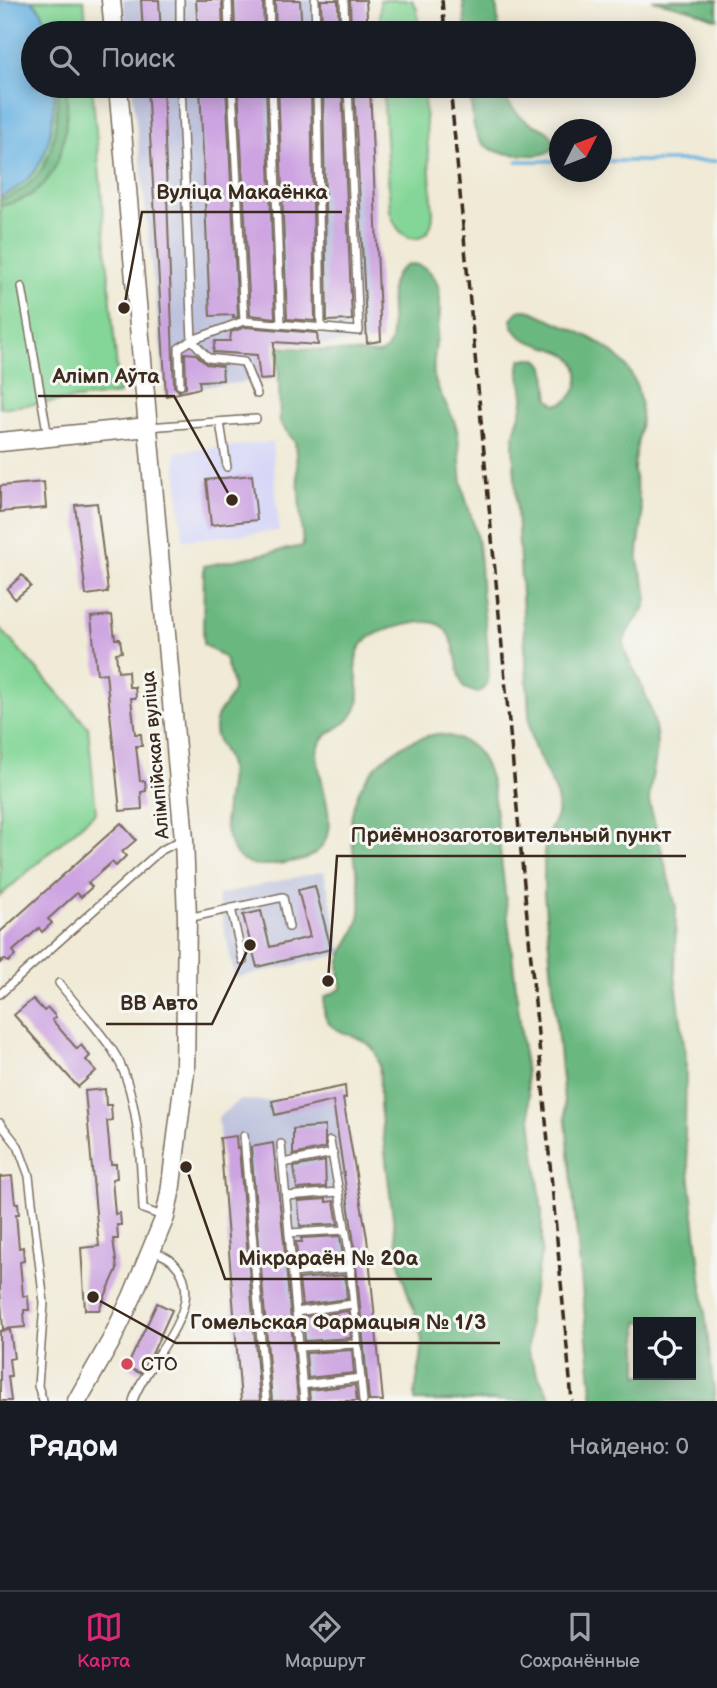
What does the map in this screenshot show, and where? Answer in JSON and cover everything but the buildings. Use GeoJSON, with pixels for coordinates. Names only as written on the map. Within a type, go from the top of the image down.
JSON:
{"type":"FeatureCollection","features":[{"type":"Feature","properties":{"kind":"street"},"geometry":{"type":"LineString","coordinates":[[111,0],[113,21]]}},
{"type":"Feature","properties":{"kind":"street","name":"Алімпійская вуліца"},"geometry":{"type":"LineString","coordinates":[[77,1401],[111,1341],[166,1217],[176,1164],[186,1071],[187,918],[184,839],[119,98]]}},
{"type":"Feature","properties":{"kind":"street"},"geometry":{"type":"LineString","coordinates":[[0,442],[148,427]]}},
{"type":"Feature","properties":{"kind":"lane"},"geometry":{"type":"LineString","coordinates":[[180,0],[180,21]]}},
{"type":"Feature","properties":{"kind":"lane"},"geometry":{"type":"LineString","coordinates":[[228,0],[229,21]]}},
{"type":"Feature","properties":{"kind":"lane"},"geometry":{"type":"LineString","coordinates":[[269,0],[270,21]]}},
{"type":"Feature","properties":{"kind":"lane"},"geometry":{"type":"LineString","coordinates":[[315,0],[316,21]]}},
{"type":"Feature","properties":{"kind":"lane"},"geometry":{"type":"LineString","coordinates":[[344,0],[345,21]]}},
{"type":"Feature","properties":{"kind":"lane"},"geometry":{"type":"LineString","coordinates":[[182,98],[192,340],[208,358],[244,362],[257,394]]}},
{"type":"Feature","properties":{"kind":"lane"},"geometry":{"type":"LineString","coordinates":[[233,98],[244,321]]}},
{"type":"Feature","properties":{"kind":"lane"},"geometry":{"type":"LineString","coordinates":[[272,98],[281,324]]}},
{"type":"Feature","properties":{"kind":"lane"},"geometry":{"type":"LineString","coordinates":[[317,98],[321,328]]}},
{"type":"Feature","properties":{"kind":"lane"},"geometry":{"type":"LineString","coordinates":[[180,385],[179,348],[192,340],[244,321],[359,331],[349,98]]}},
{"type":"Feature","properties":{"kind":"lane"},"geometry":{"type":"LineString","coordinates":[[22,286],[48,438]]}},
{"type":"Feature","properties":{"kind":"lane"},"geometry":{"type":"LineString","coordinates":[[148,427],[256,419]]}},
{"type":"Feature","properties":{"kind":"lane"},"geometry":{"type":"LineString","coordinates":[[220,422],[227,467]]}},
{"type":"Feature","properties":{"kind":"lane"},"geometry":{"type":"LineString","coordinates":[[0,995],[160,851],[184,839]]}},
{"type":"Feature","properties":{"kind":"lane"},"geometry":{"type":"LineString","coordinates":[[187,918],[283,897],[289,927]]}},
{"type":"Feature","properties":{"kind":"lane"},"geometry":{"type":"LineString","coordinates":[[231,908],[243,961]]}},
{"type":"Feature","properties":{"kind":"lane"},"geometry":{"type":"LineString","coordinates":[[59,983],[114,1053],[127,1083],[139,1140],[143,1209],[166,1217]]}},
{"type":"Feature","properties":{"kind":"lane"},"geometry":{"type":"LineString","coordinates":[[0,1123],[18,1146],[29,1176],[44,1303],[37,1386],[43,1401]]}},
{"type":"Feature","properties":{"kind":"lane"},"geometry":{"type":"LineString","coordinates":[[244,1136],[266,1401]]}},
{"type":"Feature","properties":{"kind":"lane"},"geometry":{"type":"LineString","coordinates":[[330,1141],[350,1268],[363,1401]]}},
{"type":"Feature","properties":{"kind":"lane"},"geometry":{"type":"LineString","coordinates":[[281,1144],[304,1401]]}},
{"type":"Feature","properties":{"kind":"lane"},"geometry":{"type":"LineString","coordinates":[[283,1163],[332,1153]]}},
{"type":"Feature","properties":{"kind":"lane"},"geometry":{"type":"LineString","coordinates":[[286,1196],[339,1192]]}},
{"type":"Feature","properties":{"kind":"lane"},"geometry":{"type":"LineString","coordinates":[[289,1233],[345,1230]]}},
{"type":"Feature","properties":{"kind":"lane"},"geometry":{"type":"LineString","coordinates":[[133,1401],[183,1314],[185,1279],[172,1261],[152,1250]]}},
{"type":"Feature","properties":{"kind":"lane"},"geometry":{"type":"LineString","coordinates":[[292,1273],[350,1268]]}},
{"type":"Feature","properties":{"kind":"lane"},"geometry":{"type":"LineString","coordinates":[[296,1312],[353,1304]]}},
{"type":"Feature","properties":{"kind":"lane"},"geometry":{"type":"LineString","coordinates":[[299,1348],[357,1344]]}},
{"type":"Feature","properties":{"kind":"lane"},"geometry":{"type":"LineString","coordinates":[[302,1385],[360,1378]]}},
{"type":"Feature","properties":{"kind":"shaded area"},"geometry":{"type":"Polygon","coordinates":[[[123,0],[366,0],[367,21],[125,21],[123,0]]]}},
{"type":"Feature","properties":{"kind":"shaded area"},"geometry":{"type":"Polygon","coordinates":[[[133,98],[371,98],[381,341],[318,345],[275,342],[273,379],[200,387],[166,396],[133,98]]]}},
{"type":"Feature","properties":{"kind":"shaded area"},"geometry":{"type":"Polygon","coordinates":[[[272,442],[279,531],[183,540],[175,452],[272,442]]]}},
{"type":"Feature","properties":{"kind":"shaded area"},"geometry":{"type":"Polygon","coordinates":[[[324,871],[342,954],[235,978],[217,895],[324,871]]]}},
{"type":"Feature","properties":{"kind":"shaded area"},"geometry":{"type":"Polygon","coordinates":[[[345,1086],[346,1115],[383,1401],[240,1401],[218,1117],[239,1100],[272,1101],[345,1086]]]}},
{"type":"Feature","properties":{"kind":"green space"},"geometry":{"type":"Polygon","coordinates":[[[32,0],[84,0],[86,21],[45,21],[42,12],[32,0]]]}},
{"type":"Feature","properties":{"kind":"green space"},"geometry":{"type":"Polygon","coordinates":[[[380,0],[412,0],[417,9],[418,21],[380,21],[380,0]]]}},
{"type":"Feature","properties":{"kind":"green space"},"geometry":{"type":"Polygon","coordinates":[[[463,0],[496,0],[498,21],[465,21],[463,0]]]}},
{"type":"Feature","properties":{"kind":"green space"},"geometry":{"type":"Polygon","coordinates":[[[652,0],[717,0],[717,19],[690,9],[652,0]]]}},
{"type":"Feature","properties":{"kind":"green space"},"geometry":{"type":"Polygon","coordinates":[[[54,98],[93,98],[119,394],[0,408],[0,197],[16,189],[37,165],[44,151],[54,98]]]}},
{"type":"Feature","properties":{"kind":"green space"},"geometry":{"type":"Polygon","coordinates":[[[57,98],[67,98],[63,143],[53,171],[31,195],[0,206],[0,200],[18,192],[41,170],[53,139],[57,98]]]}},
{"type":"Feature","properties":{"kind":"green space"},"geometry":{"type":"Polygon","coordinates":[[[384,98],[424,98],[432,221],[427,233],[413,238],[400,231],[390,211],[384,98]]]}},
{"type":"Feature","properties":{"kind":"green space"},"geometry":{"type":"Polygon","coordinates":[[[471,98],[506,98],[524,119],[548,132],[549,151],[524,155],[493,150],[484,144],[474,128],[471,98]]]}},
{"type":"Feature","properties":{"kind":"green space"},"geometry":{"type":"Polygon","coordinates":[[[412,264],[427,269],[436,280],[440,294],[434,376],[457,430],[463,488],[478,542],[488,650],[488,682],[484,689],[477,693],[464,688],[448,632],[434,623],[416,623],[392,628],[368,639],[360,647],[356,659],[359,695],[356,710],[352,717],[324,738],[317,752],[329,816],[324,843],[316,853],[305,859],[277,864],[254,864],[241,859],[235,853],[227,835],[226,809],[230,772],[215,727],[218,716],[232,694],[233,685],[225,658],[203,644],[204,566],[303,546],[295,442],[280,423],[278,347],[380,354],[391,342],[391,297],[395,276],[412,264]]]}},
{"type":"Feature","properties":{"kind":"green space"},"geometry":{"type":"Polygon","coordinates":[[[518,311],[532,311],[588,337],[619,358],[638,390],[641,419],[634,470],[642,517],[638,560],[647,596],[644,609],[628,630],[624,647],[648,702],[657,737],[649,801],[676,907],[675,975],[686,1059],[685,1136],[715,1401],[593,1401],[544,894],[544,853],[547,837],[557,815],[558,802],[534,747],[530,730],[513,445],[523,400],[519,370],[521,360],[538,359],[542,364],[547,378],[549,399],[555,404],[567,401],[577,387],[578,376],[575,362],[567,355],[523,338],[515,330],[511,319],[518,311]]]}},
{"type":"Feature","properties":{"kind":"green space"},"geometry":{"type":"Polygon","coordinates":[[[0,628],[88,727],[96,812],[0,896],[0,628]]]}},
{"type":"Feature","properties":{"kind":"green space"},"geometry":{"type":"Polygon","coordinates":[[[437,734],[460,739],[476,750],[486,766],[493,789],[542,1213],[542,1251],[529,1310],[528,1352],[552,1401],[415,1401],[422,1343],[402,1275],[397,1245],[380,1106],[379,1063],[374,1050],[366,1042],[336,1029],[328,1023],[324,1013],[325,997],[341,989],[340,961],[359,919],[359,883],[351,823],[360,790],[368,776],[391,753],[421,738],[437,734]]]}},
{"type":"Feature","properties":{"kind":"water"},"geometry":{"type":"Polygon","coordinates":[[[0,0],[32,0],[42,12],[45,21],[21,21],[21,98],[54,98],[52,120],[45,152],[39,165],[17,188],[0,197],[0,0]]]}},
{"type":"Feature","properties":{"kind":"waterway"},"geometry":{"type":"LineString","coordinates":[[517,161],[549,161]]}},
{"type":"Feature","properties":{"kind":"waterway"},"geometry":{"type":"LineString","coordinates":[[612,161],[717,161]]}},
{"type":"Feature","properties":{"kind":"railway"},"geometry":{"type":"LineString","coordinates":[[442,0],[444,21]]}},
{"type":"Feature","properties":{"kind":"railway"},"geometry":{"type":"LineString","coordinates":[[451,98],[572,1401]]}},
{"type":"Feature","properties":{"kind":"place","name":"Вуліца Макаёнка"},"geometry":{"type":"Point","coordinates":[124,308]}},
{"type":"Feature","properties":{"kind":"place","name":"Алімп Аўта"},"geometry":{"type":"Point","coordinates":[232,500]}},
{"type":"Feature","properties":{"kind":"place","name":"ВВ Авто"},"geometry":{"type":"Point","coordinates":[250,945]}},
{"type":"Feature","properties":{"kind":"place","name":"Приёмнозаготовительный пункт"},"geometry":{"type":"Point","coordinates":[328,981]}},
{"type":"Feature","properties":{"kind":"place","name":"Мікрараён № 20а"},"geometry":{"type":"Point","coordinates":[186,1167]}},
{"type":"Feature","properties":{"kind":"place","name":"Гомельская Фармацыя № 1/3"},"geometry":{"type":"Point","coordinates":[93,1297]}},
{"type":"Feature","properties":{"kind":"place","name":"СТО"},"geometry":{"type":"Point","coordinates":[127,1364]}}]}
